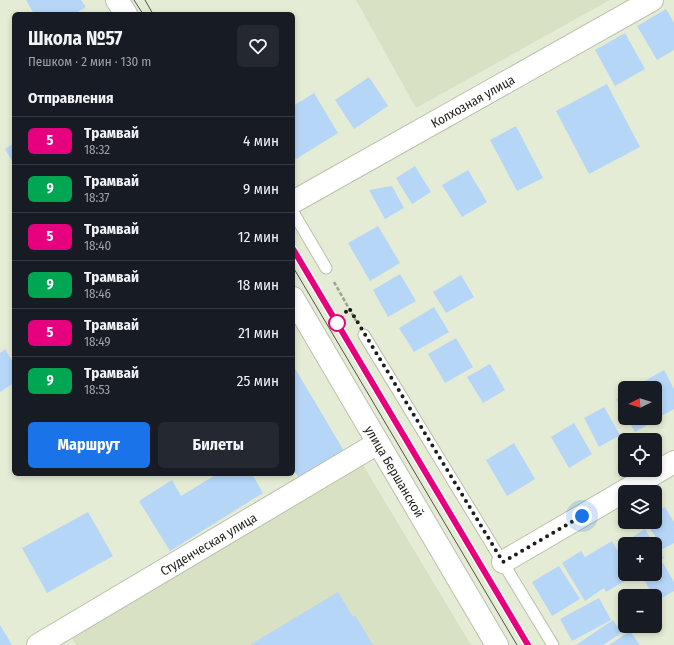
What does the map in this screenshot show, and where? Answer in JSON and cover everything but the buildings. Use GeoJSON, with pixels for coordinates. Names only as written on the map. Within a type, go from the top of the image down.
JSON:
{"type":"FeatureCollection","features":[{"type":"Feature","properties":{"kind":"street"},"geometry":{"type":"LineString","coordinates":[[117,0],[125,12]]}},
{"type":"Feature","properties":{"kind":"street","name":"Колхозная улица"},"geometry":{"type":"LineString","coordinates":[[295,201],[652,0]]}},
{"type":"Feature","properties":{"kind":"street","name":"улица Бершанской"},"geometry":{"type":"LineString","coordinates":[[295,301],[497,645]]}},
{"type":"Feature","properties":{"kind":"street","name":"Студенческая улица"},"geometry":{"type":"LineString","coordinates":[[38,645],[378,443]]}},
{"type":"Feature","properties":{"kind":"street"},"geometry":{"type":"LineString","coordinates":[[503,562],[674,462]]}},
{"type":"Feature","properties":{"kind":"lane"},"geometry":{"type":"LineString","coordinates":[[295,215],[326,268]]}},
{"type":"Feature","properties":{"kind":"lane"},"geometry":{"type":"LineString","coordinates":[[364,335],[553,645]]}},
{"type":"Feature","properties":{"kind":"path"},"geometry":{"type":"LineString","coordinates":[[326,268],[364,335]]}},
{"type":"Feature","properties":{"kind":"shaded area"},"geometry":{"type":"Polygon","coordinates":[[[356,0],[610,0],[416,108],[356,0]]]}},
{"type":"Feature","properties":{"kind":"shaded area"},"geometry":{"type":"Polygon","coordinates":[[[363,465],[471,645],[76,645],[71,637],[363,465]]]}},
{"type":"Feature","properties":{"kind":"tram line"},"geometry":{"type":"LineString","coordinates":[[134,0],[142,12]]}},
{"type":"Feature","properties":{"kind":"tram line"},"geometry":{"type":"LineString","coordinates":[[145,0],[152,12]]}},
{"type":"Feature","properties":{"kind":"tram line"},"geometry":{"type":"LineString","coordinates":[[295,252],[528,645]]}},
{"type":"Feature","properties":{"kind":"tram line","name":"5"},"geometry":{"type":"LineString","coordinates":[[295,252],[528,645]]}},
{"type":"Feature","properties":{"kind":"tram line"},"geometry":{"type":"LineString","coordinates":[[295,270],[517,645]]}},
{"type":"Feature","properties":{"kind":"route"},"geometry":{"type":"LineString","coordinates":[[337,323],[349,308],[503,562],[582,516]]}}]}
